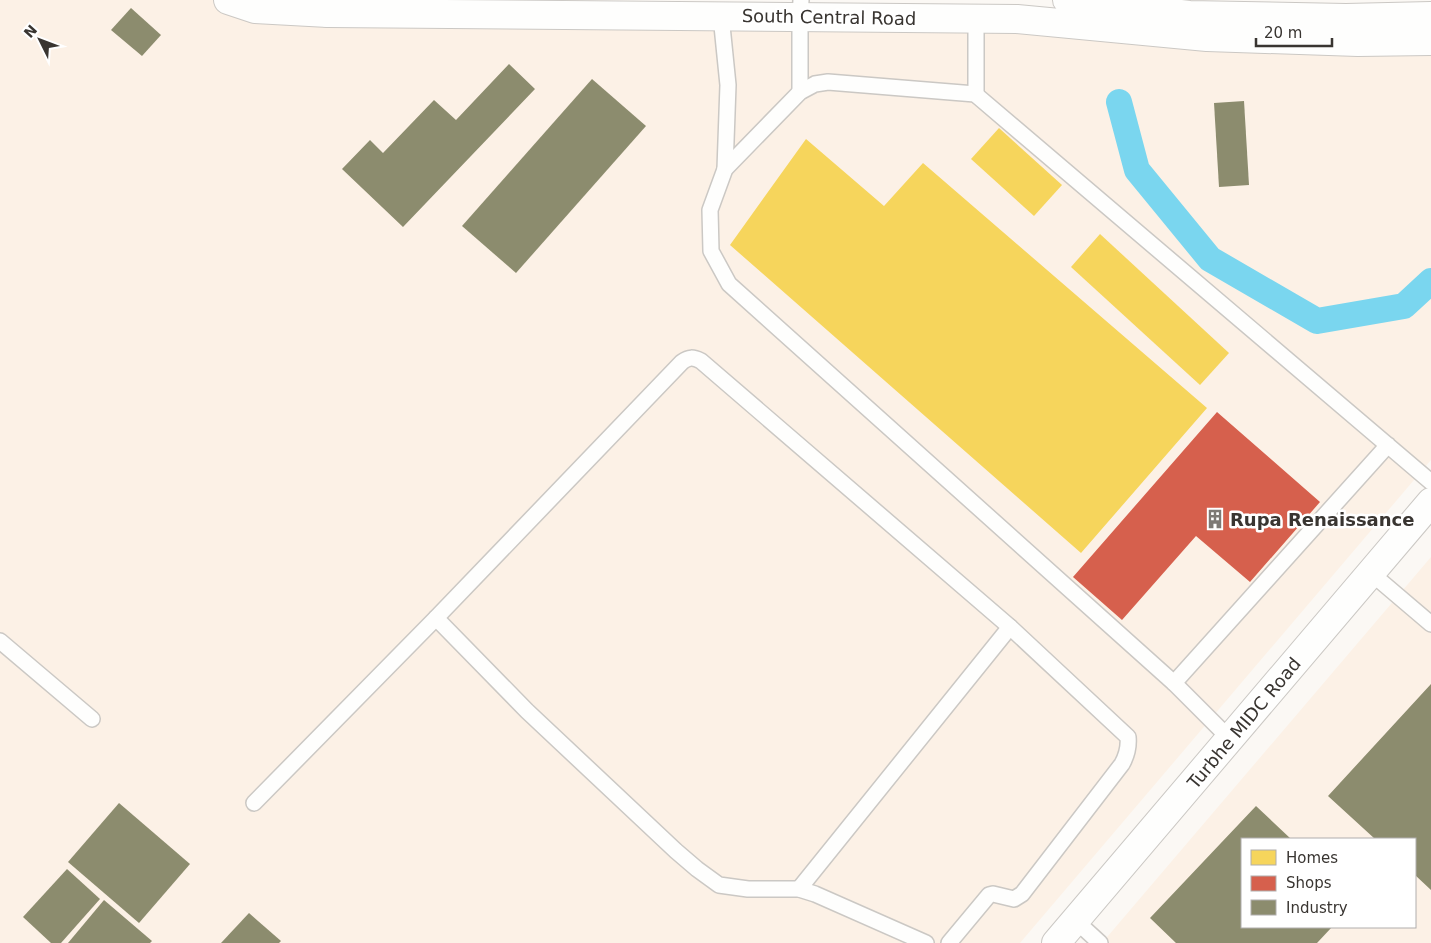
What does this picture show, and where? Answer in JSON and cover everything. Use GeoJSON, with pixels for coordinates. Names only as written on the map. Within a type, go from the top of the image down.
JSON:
{"type":"FeatureCollection","features":[{"type":"Feature","properties":{"kind":"street","name":"South Central Road"},"geometry":{"type":"LineString","coordinates":[[228,0],[255,9],[329,7],[721,16],[801,9],[1017,19],[1206,37],[1358,42],[1431,40]]}},
{"type":"Feature","properties":{"kind":"street"},"geometry":{"type":"LineString","coordinates":[[1067,0],[1189,15],[1346,18],[1431,16]]}},
{"type":"Feature","properties":{"kind":"street","name":"Turbhe MIDC Road"},"geometry":{"type":"LineString","coordinates":[[1056,943],[1431,502]]}},
{"type":"Feature","properties":{"kind":"lane"},"geometry":{"type":"LineString","coordinates":[[800,92],[801,9]]}},
{"type":"Feature","properties":{"kind":"lane"},"geometry":{"type":"LineString","coordinates":[[721,16],[728,84],[725,169],[710,210],[711,251],[729,284],[1174,683],[1230,739]]}},
{"type":"Feature","properties":{"kind":"lane"},"geometry":{"type":"LineString","coordinates":[[976,18],[976,95]]}},
{"type":"Feature","properties":{"kind":"lane"},"geometry":{"type":"LineString","coordinates":[[725,169],[800,92],[814,84],[828,82],[976,95],[1431,482]]}},
{"type":"Feature","properties":{"kind":"lane"},"geometry":{"type":"LineString","coordinates":[[254,803],[436,618],[682,362],[694,357],[701,360],[1010,627],[1128,737],[1127,755],[1122,764],[1022,894],[1014,899],[993,894],[989,895],[949,943]]}},
{"type":"Feature","properties":{"kind":"lane"},"geometry":{"type":"LineString","coordinates":[[1174,683],[1388,445]]}},
{"type":"Feature","properties":{"kind":"lane"},"geometry":{"type":"LineString","coordinates":[[1371,573],[1431,624]]}},
{"type":"Feature","properties":{"kind":"lane"},"geometry":{"type":"LineString","coordinates":[[436,618],[527,711],[697,869],[719,884],[748,889],[799,889],[815,894],[926,943]]}},
{"type":"Feature","properties":{"kind":"lane"},"geometry":{"type":"LineString","coordinates":[[799,889],[1010,627]]}},
{"type":"Feature","properties":{"kind":"lane"},"geometry":{"type":"LineString","coordinates":[[0,641],[92,720]]}},
{"type":"Feature","properties":{"kind":"lane"},"geometry":{"type":"LineString","coordinates":[[1076,921],[1100,943]]}},
{"type":"Feature","properties":{"kind":"shaded area"},"geometry":{"type":"Polygon","coordinates":[[[0,0],[313,0],[1431,43],[1431,460],[1020,943],[0,943],[0,0]]]}},
{"type":"Feature","properties":{"kind":"shaded area"},"geometry":{"type":"Polygon","coordinates":[[[1431,557],[1431,943],[1102,943],[1431,557]]]}},
{"type":"Feature","properties":{"kind":"building: Homes"},"geometry":{"type":"Polygon","coordinates":[[[999,128],[1062,185],[1034,216],[971,159],[999,128]]]}},
{"type":"Feature","properties":{"kind":"building: Homes"},"geometry":{"type":"Polygon","coordinates":[[[806,139],[884,206],[923,163],[1207,408],[1081,553],[730,245],[806,139]]]}},
{"type":"Feature","properties":{"kind":"building: Homes"},"geometry":{"type":"Polygon","coordinates":[[[1100,234],[1229,353],[1200,385],[1071,267],[1100,234]]]}},
{"type":"Feature","properties":{"kind":"building: Shops","name":"Rupa Renaissance"},"geometry":{"type":"Polygon","coordinates":[[[1217,412],[1320,502],[1250,582],[1196,536],[1122,620],[1073,577],[1217,412]]]}},
{"type":"Feature","properties":{"kind":"building: Industry"},"geometry":{"type":"Polygon","coordinates":[[[131,8],[161,35],[142,56],[111,30],[131,8]]]}},
{"type":"Feature","properties":{"kind":"building: Industry"},"geometry":{"type":"Polygon","coordinates":[[[509,64],[535,89],[403,227],[342,169],[370,140],[383,153],[434,100],[456,120],[509,64]]]}},
{"type":"Feature","properties":{"kind":"building: Industry"},"geometry":{"type":"Polygon","coordinates":[[[592,79],[646,126],[516,273],[462,226],[592,79]]]}},
{"type":"Feature","properties":{"kind":"building: Industry"},"geometry":{"type":"Polygon","coordinates":[[[1244,101],[1249,185],[1219,187],[1214,103],[1244,101]]]}},
{"type":"Feature","properties":{"kind":"building: Industry"},"geometry":{"type":"Polygon","coordinates":[[[1431,684],[1431,890],[1416,876],[1416,838],[1374,838],[1328,796],[1431,684]]]}},
{"type":"Feature","properties":{"kind":"building: Industry"},"geometry":{"type":"Polygon","coordinates":[[[119,803],[190,864],[139,923],[68,862],[119,803]]]}},
{"type":"Feature","properties":{"kind":"building: Industry"},"geometry":{"type":"Polygon","coordinates":[[[1256,806],[1290,838],[1241,838],[1241,928],[1331,928],[1317,943],[1176,943],[1150,918],[1256,806]]]}},
{"type":"Feature","properties":{"kind":"building: Industry"},"geometry":{"type":"Polygon","coordinates":[[[67,869],[100,899],[61,943],[51,943],[23,917],[67,869]]]}},
{"type":"Feature","properties":{"kind":"building: Industry"},"geometry":{"type":"Polygon","coordinates":[[[104,900],[152,941],[150,943],[68,943],[104,900]]]}},
{"type":"Feature","properties":{"kind":"building: Industry"},"geometry":{"type":"Polygon","coordinates":[[[249,913],[281,941],[279,943],[221,943],[249,913]]]}},
{"type":"Feature","properties":{"kind":"waterway"},"geometry":{"type":"LineString","coordinates":[[1119,102],[1137,170],[1210,259],[1317,321],[1404,306],[1431,281]]}},
{"type":"Feature","properties":{"kind":"place","name":"Rupa Renaissance"},"geometry":{"type":"Point","coordinates":[1215,519]}}]}
